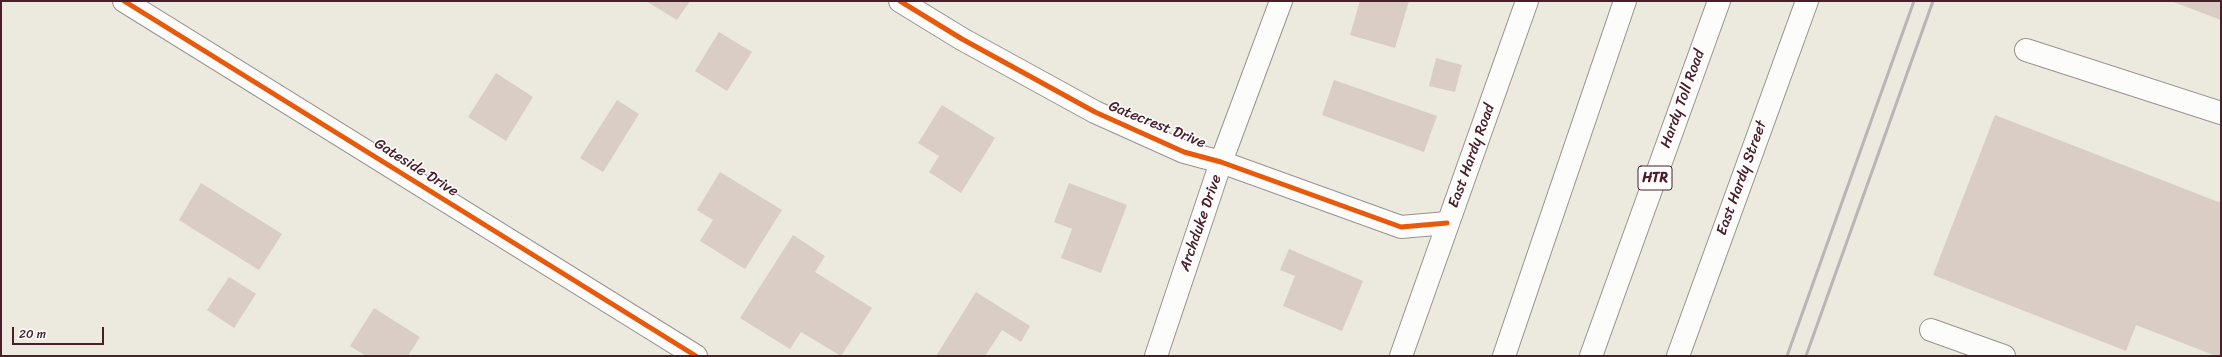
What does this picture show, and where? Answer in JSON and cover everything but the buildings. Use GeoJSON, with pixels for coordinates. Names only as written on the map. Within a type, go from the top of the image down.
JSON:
{"type":"FeatureCollection","features":[{"type":"Feature","properties":{"kind":"main road","name":"Gateside Drive"},"geometry":{"type":"LineString","coordinates":[[124,1],[696,356]]}},
{"type":"Feature","properties":{"kind":"main road","name":"Gatecrest Drive"},"geometry":{"type":"LineString","coordinates":[[900,1],[962,39],[1095,112],[1184,152],[1221,162],[1401,227],[1447,223]]}},
{"type":"Feature","properties":{"kind":"main road","name":"Archduke Drive"},"geometry":{"type":"LineString","coordinates":[[1156,356],[1221,162],[1281,1]]}},
{"type":"Feature","properties":{"kind":"main road","name":"East Hardy Road"},"geometry":{"type":"LineString","coordinates":[[1401,356],[1527,1]]}},
{"type":"Feature","properties":{"kind":"main road"},"geometry":{"type":"LineString","coordinates":[[1504,356],[1625,1]]}},
{"type":"Feature","properties":{"kind":"main road","name":"Hardy Toll Road"},"geometry":{"type":"LineString","coordinates":[[1591,356],[1719,1]]}},
{"type":"Feature","properties":{"kind":"main road","name":"East Hardy Street"},"geometry":{"type":"LineString","coordinates":[[1678,356],[1807,1]]}},
{"type":"Feature","properties":{"kind":"main road"},"geometry":{"type":"LineString","coordinates":[[2026,50],[2221,113]]}},
{"type":"Feature","properties":{"kind":"main road"},"geometry":{"type":"LineString","coordinates":[[1931,330],[2004,356]]}},
{"type":"Feature","properties":{"kind":"railway"},"geometry":{"type":"LineString","coordinates":[[1787,356],[1914,1]]}},
{"type":"Feature","properties":{"kind":"railway"},"geometry":{"type":"LineString","coordinates":[[1806,356],[1933,1]]}},
{"type":"Feature","properties":{"kind":"cycle path"},"geometry":{"type":"LineString","coordinates":[[124,1],[696,356]]}},
{"type":"Feature","properties":{"kind":"cycle path"},"geometry":{"type":"LineString","coordinates":[[900,1],[962,39],[1095,112],[1184,152],[1221,162],[1401,227],[1447,223]]}}]}
